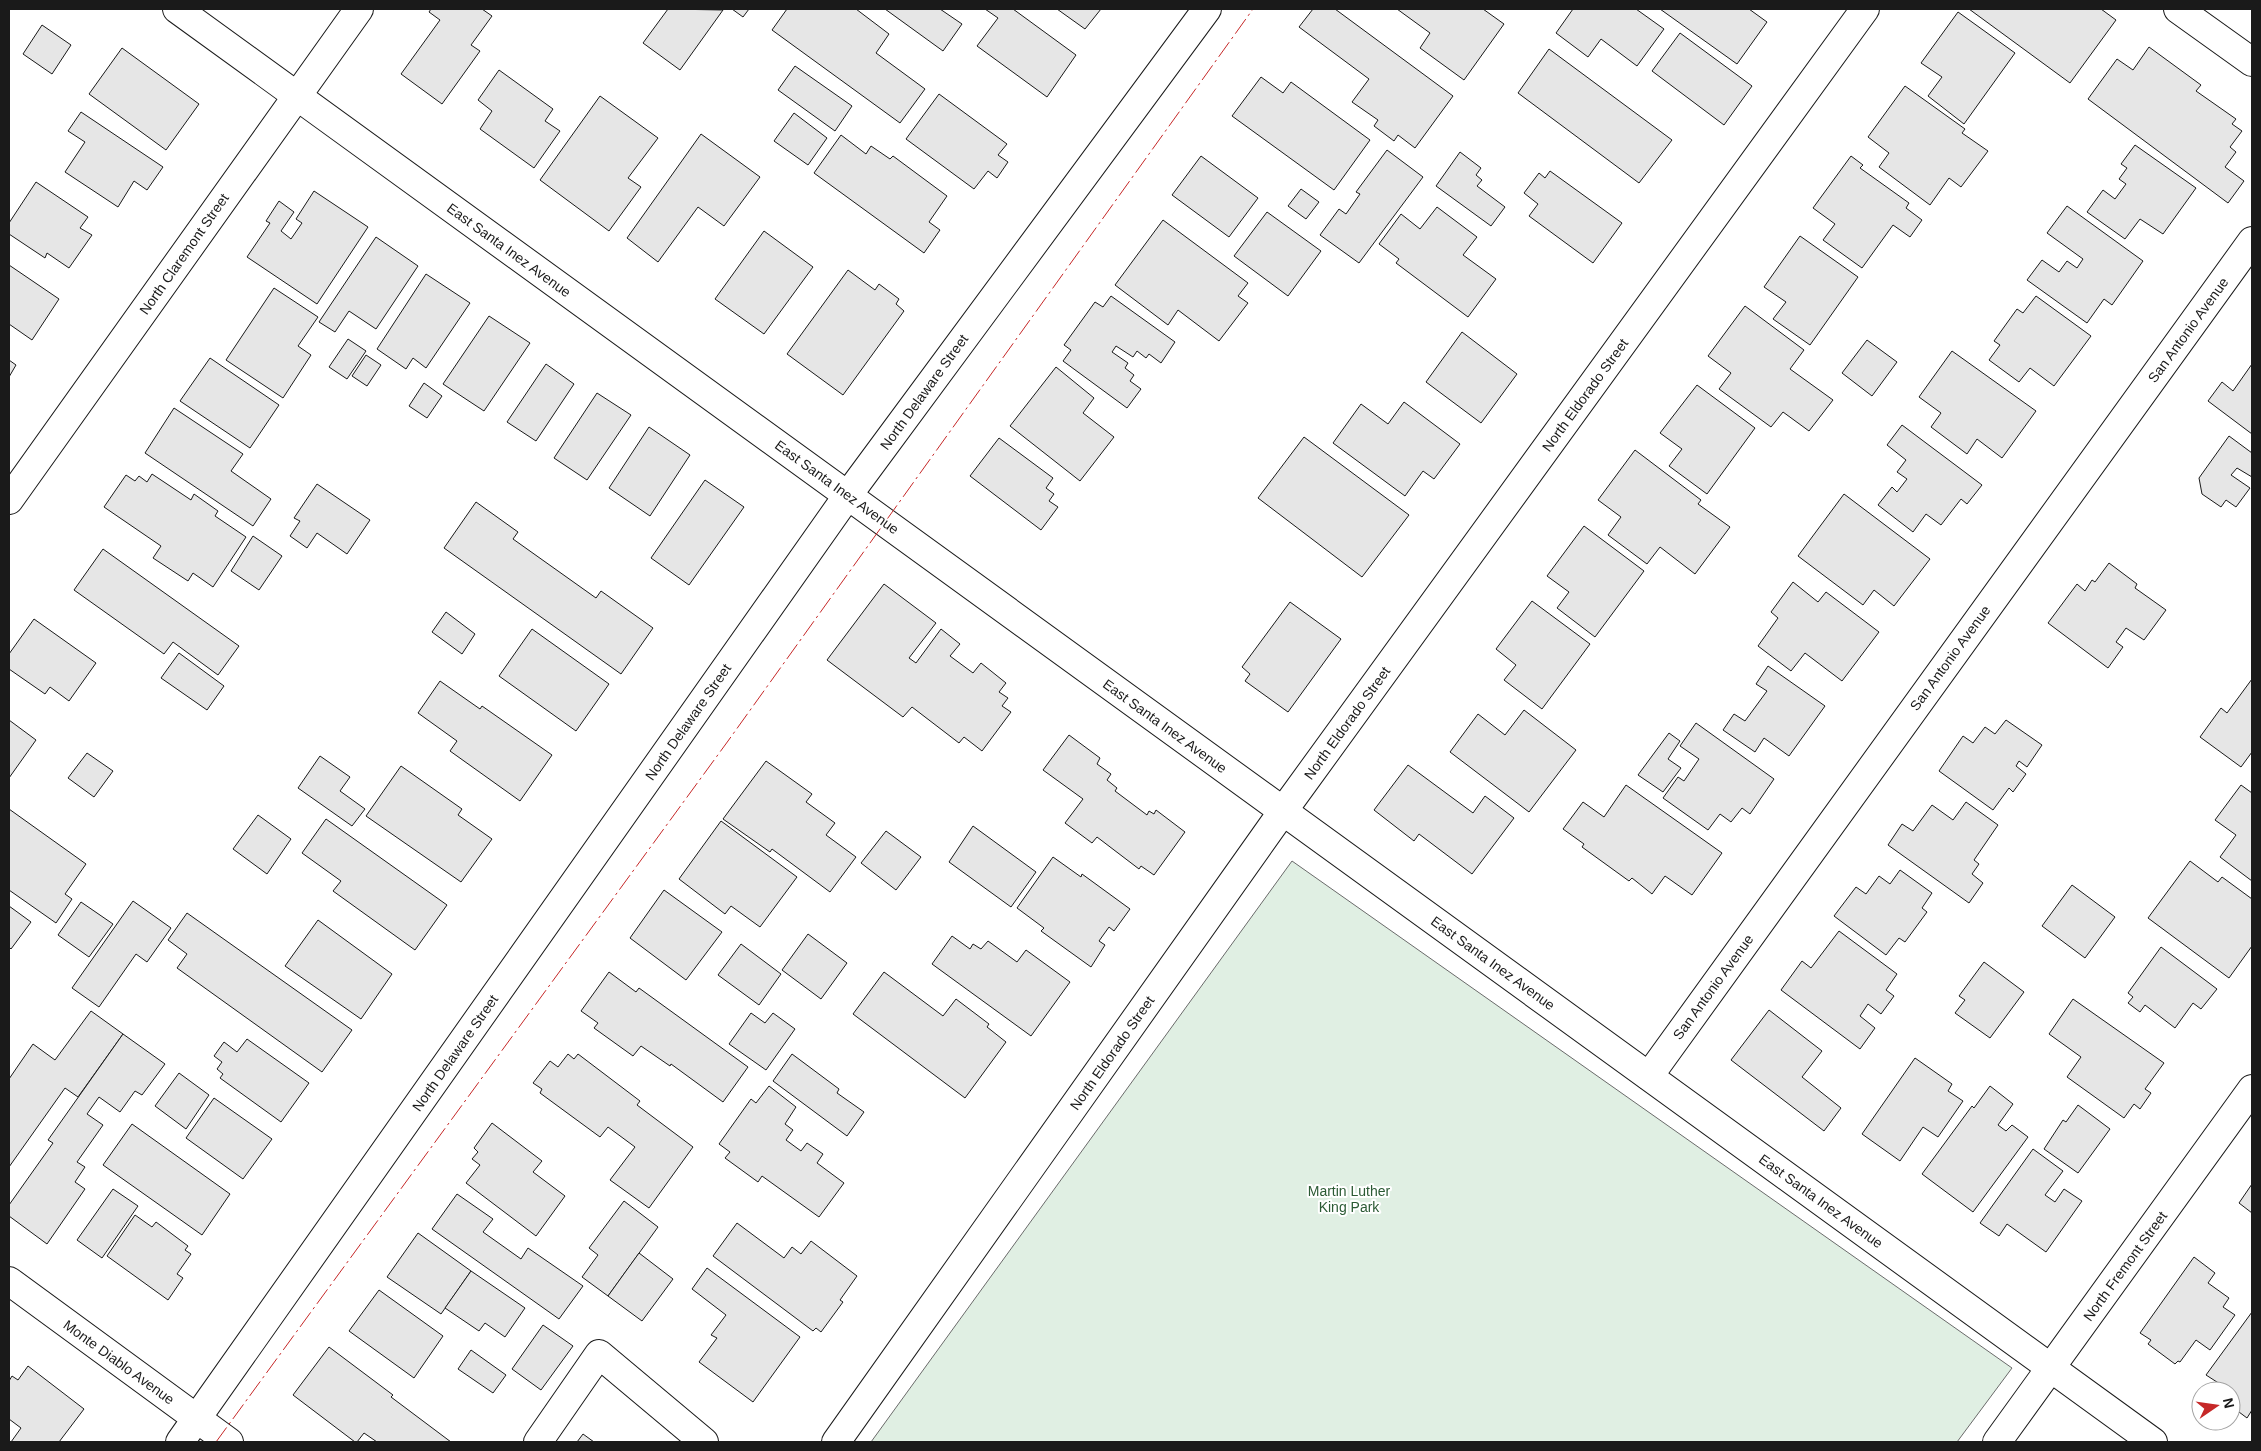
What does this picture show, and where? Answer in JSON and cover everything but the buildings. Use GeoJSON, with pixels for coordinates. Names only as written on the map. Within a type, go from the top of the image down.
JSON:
{"type":"FeatureCollection","features":[{"type":"Feature","properties":{"kind":"street","name":"East Santa Inez Avenue"},"geometry":{"type":"LineString","coordinates":[[177,9],[2153,1442]]}},
{"type":"Feature","properties":{"kind":"street","name":"North Claremont Street"},"geometry":{"type":"LineString","coordinates":[[9,500],[296,95],[360,9]]}},
{"type":"Feature","properties":{"kind":"street","name":"North Delaware Street"},"geometry":{"type":"LineString","coordinates":[[180,1442],[848,495],[1207,9]]}},
{"type":"Feature","properties":{"kind":"street","name":"North Eldorado Street"},"geometry":{"type":"LineString","coordinates":[[836,1442],[1283,811],[1864,9]]}},
{"type":"Feature","properties":{"kind":"street"},"geometry":{"type":"LineString","coordinates":[[2178,9],[2252,62]]}},
{"type":"Feature","properties":{"kind":"street","name":"San Antonio Avenue"},"geometry":{"type":"LineString","coordinates":[[1649,1076],[2252,241]]}},
{"type":"Feature","properties":{"kind":"street","name":"North Fremont Street"},"geometry":{"type":"LineString","coordinates":[[1997,1442],[2052,1369],[2252,1089]]}},
{"type":"Feature","properties":{"kind":"street","name":"Monte Diablo Avenue"},"geometry":{"type":"LineString","coordinates":[[9,1281],[230,1442]]}},
{"type":"Feature","properties":{"kind":"street"},"geometry":{"type":"LineString","coordinates":[[538,1442],[599,1354],[704,1442]]}},
{"type":"Feature","properties":{"kind":"green space","name":"Martin Luther King Park"},"geometry":{"type":"Polygon","coordinates":[[[1292,861],[2012,1368],[1957,1442],[871,1442],[1292,861]]]}},
{"type":"Feature","properties":{"kind":"power"},"geometry":{"type":"LineString","coordinates":[[216,1442],[728,741],[1253,9]]}}]}
